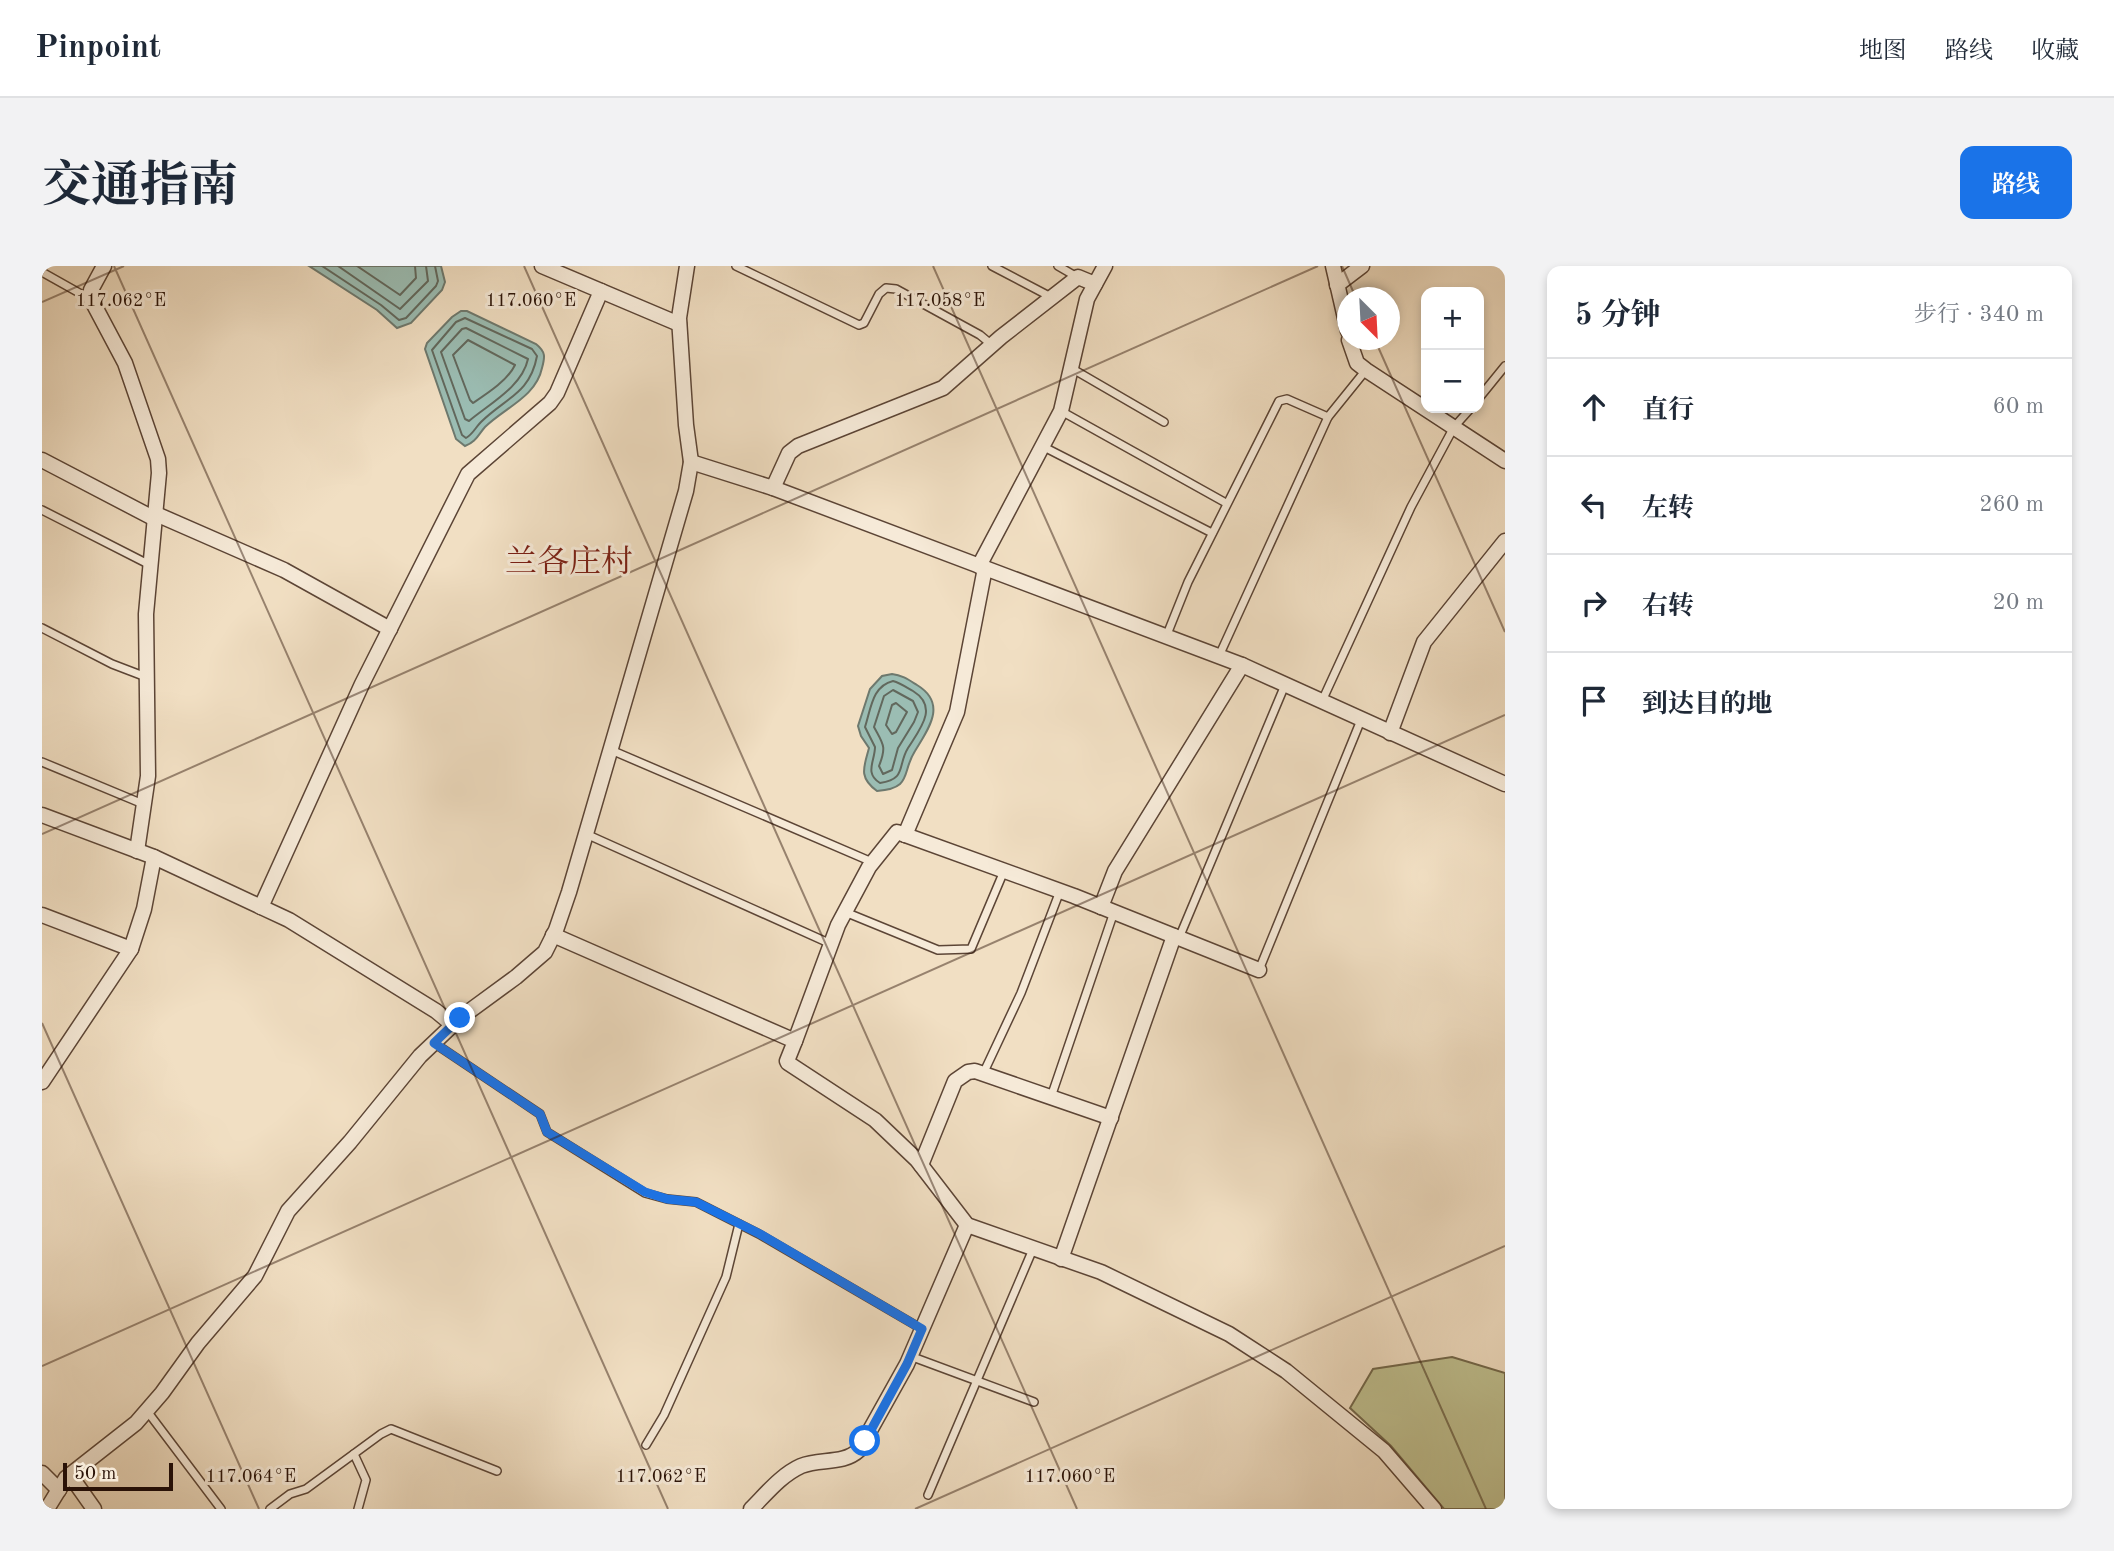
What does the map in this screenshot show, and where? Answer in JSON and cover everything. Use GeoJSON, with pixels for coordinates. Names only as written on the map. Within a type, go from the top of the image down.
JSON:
{"type":"FeatureCollection","features":[{"type":"Feature","properties":{"kind":"street"},"geometry":{"type":"LineString","coordinates":[[104,266],[91,290],[91,299],[125,363],[158,459],[159,473],[146,614],[148,776],[137,850]]}},
{"type":"Feature","properties":{"kind":"street"},"geometry":{"type":"LineString","coordinates":[[542,266],[680,324]]}},
{"type":"Feature","properties":{"kind":"street"},"geometry":{"type":"LineString","coordinates":[[47,1509],[70,1475],[136,1423],[147,1411],[198,1343],[255,1276],[288,1212],[350,1142],[420,1056],[545,952],[569,892],[686,491],[691,462],[680,324],[687,266]]}},
{"type":"Feature","properties":{"kind":"street"},"geometry":{"type":"LineString","coordinates":[[905,835],[957,712],[982,567],[1061,411],[1087,299],[1105,266]]}},
{"type":"Feature","properties":{"kind":"street"},"geometry":{"type":"LineString","coordinates":[[1333,266],[1337,285],[1362,266]]}},
{"type":"Feature","properties":{"kind":"street"},"geometry":{"type":"LineString","coordinates":[[773,488],[789,453],[798,446],[933,394],[957,378],[992,345],[1078,277],[1096,284]]}},
{"type":"Feature","properties":{"kind":"street"},"geometry":{"type":"LineString","coordinates":[[261,907],[362,684],[468,474],[550,403],[557,393],[601,291]]}},
{"type":"Feature","properties":{"kind":"street"},"geometry":{"type":"LineString","coordinates":[[1352,350],[1357,363],[1366,370],[1505,461]]}},
{"type":"Feature","properties":{"kind":"street"},"geometry":{"type":"LineString","coordinates":[[42,460],[155,517],[284,570],[390,629]]}},
{"type":"Feature","properties":{"kind":"street"},"geometry":{"type":"LineString","coordinates":[[691,462],[773,488],[1242,666],[1505,784]]}},
{"type":"Feature","properties":{"kind":"street"},"geometry":{"type":"LineString","coordinates":[[1390,733],[1423,642],[1505,541]]}},
{"type":"Feature","properties":{"kind":"street"},"geometry":{"type":"LineString","coordinates":[[1107,910],[1115,871],[1242,666]]}},
{"type":"Feature","properties":{"kind":"street"},"geometry":{"type":"LineString","coordinates":[[42,815],[154,857],[289,920],[436,1011],[453,1026]]}},
{"type":"Feature","properties":{"kind":"street"},"geometry":{"type":"LineString","coordinates":[[1259,970],[1059,891],[897,832],[872,862],[845,912],[787,1061],[875,1119],[921,1165],[967,1225],[1121,1280],[1229,1334],[1286,1371],[1384,1451],[1434,1509]]}},
{"type":"Feature","properties":{"kind":"street"},"geometry":{"type":"LineString","coordinates":[[42,1082],[131,949],[144,909],[154,857]]}},
{"type":"Feature","properties":{"kind":"street"},"geometry":{"type":"LineString","coordinates":[[42,915],[131,949]]}},
{"type":"Feature","properties":{"kind":"street"},"geometry":{"type":"LineString","coordinates":[[553,935],[795,1041]]}},
{"type":"Feature","properties":{"kind":"street"},"geometry":{"type":"LineString","coordinates":[[1062,1259],[1177,937]]}},
{"type":"Feature","properties":{"kind":"street"},"geometry":{"type":"LineString","coordinates":[[921,1165],[955,1081],[968,1072],[975,1071],[1111,1118]]}},
{"type":"Feature","properties":{"kind":"street"},"geometry":{"type":"LineString","coordinates":[[751,1509],[786,1475],[801,1466],[844,1459],[859,1451],[910,1356],[967,1225]]}},
{"type":"Feature","properties":{"kind":"street"},"geometry":{"type":"LineString","coordinates":[[42,1473],[59,1490]]}},
{"type":"Feature","properties":{"kind":"street"},"geometry":{"type":"LineString","coordinates":[[70,1475],[94,1509]]}},
{"type":"Feature","properties":{"kind":"lane"},"geometry":{"type":"LineString","coordinates":[[736,266],[859,325],[864,323],[879,294],[886,288],[896,289],[980,335],[992,345]]}},
{"type":"Feature","properties":{"kind":"lane"},"geometry":{"type":"LineString","coordinates":[[992,266],[1051,297]]}},
{"type":"Feature","properties":{"kind":"lane"},"geometry":{"type":"LineString","coordinates":[[1058,266],[1078,277]]}},
{"type":"Feature","properties":{"kind":"lane"},"geometry":{"type":"LineString","coordinates":[[42,272],[91,299]]}},
{"type":"Feature","properties":{"kind":"lane"},"geometry":{"type":"LineString","coordinates":[[1484,392],[1505,366]]}},
{"type":"Feature","properties":{"kind":"lane"},"geometry":{"type":"LineString","coordinates":[[1071,368],[1164,422]]}},
{"type":"Feature","properties":{"kind":"lane"},"geometry":{"type":"LineString","coordinates":[[1218,657],[1328,417],[1366,370]]}},
{"type":"Feature","properties":{"kind":"lane"},"geometry":{"type":"LineString","coordinates":[[1166,637],[1188,582],[1279,401],[1287,399],[1328,417]]}},
{"type":"Feature","properties":{"kind":"lane"},"geometry":{"type":"LineString","coordinates":[[1061,411],[1226,503]]}},
{"type":"Feature","properties":{"kind":"lane"},"geometry":{"type":"LineString","coordinates":[[1322,702],[1411,507],[1454,427],[1467,413]]}},
{"type":"Feature","properties":{"kind":"lane"},"geometry":{"type":"LineString","coordinates":[[1042,446],[1212,533]]}},
{"type":"Feature","properties":{"kind":"lane"},"geometry":{"type":"LineString","coordinates":[[42,510],[150,566]]}},
{"type":"Feature","properties":{"kind":"lane"},"geometry":{"type":"LineString","coordinates":[[42,628],[112,664],[147,677]]}},
{"type":"Feature","properties":{"kind":"lane"},"geometry":{"type":"LineString","coordinates":[[1177,937],[1285,685]]}},
{"type":"Feature","properties":{"kind":"lane"},"geometry":{"type":"LineString","coordinates":[[1259,970],[1361,720]]}},
{"type":"Feature","properties":{"kind":"lane"},"geometry":{"type":"LineString","coordinates":[[611,750],[872,862]]}},
{"type":"Feature","properties":{"kind":"lane"},"geometry":{"type":"LineString","coordinates":[[42,762],[144,804]]}},
{"type":"Feature","properties":{"kind":"lane"},"geometry":{"type":"LineString","coordinates":[[586,834],[832,945]]}},
{"type":"Feature","properties":{"kind":"lane"},"geometry":{"type":"LineString","coordinates":[[845,912],[938,950],[971,949],[1004,871]]}},
{"type":"Feature","properties":{"kind":"lane"},"geometry":{"type":"LineString","coordinates":[[984,1074],[1021,993],[1059,891]]}},
{"type":"Feature","properties":{"kind":"lane"},"geometry":{"type":"LineString","coordinates":[[1051,1097],[1107,910]]}},
{"type":"Feature","properties":{"kind":"lane"},"geometry":{"type":"LineString","coordinates":[[434,1043],[540,1114],[547,1132],[645,1192],[667,1199],[696,1202],[922,1329]]}},
{"type":"Feature","properties":{"kind":"lane"},"geometry":{"type":"LineString","coordinates":[[646,1445],[664,1415],[726,1277],[739,1224]]}},
{"type":"Feature","properties":{"kind":"lane"},"geometry":{"type":"LineString","coordinates":[[928,1495],[1033,1249]]}},
{"type":"Feature","properties":{"kind":"lane"},"geometry":{"type":"LineString","coordinates":[[910,1356],[1034,1402]]}},
{"type":"Feature","properties":{"kind":"lane"},"geometry":{"type":"LineString","coordinates":[[147,1411],[221,1509]]}},
{"type":"Feature","properties":{"kind":"lane"},"geometry":{"type":"LineString","coordinates":[[270,1509],[290,1494],[306,1489],[391,1429],[497,1471]]}},
{"type":"Feature","properties":{"kind":"lane"},"geometry":{"type":"LineString","coordinates":[[354,1454],[366,1480],[358,1509]]}},
{"type":"Feature","properties":{"kind":"green space"},"geometry":{"type":"Polygon","coordinates":[[[1452,1357],[1505,1373],[1505,1509],[1444,1509],[1391,1446],[1350,1408],[1373,1369],[1452,1357]]]}},
{"type":"Feature","properties":{"kind":"water"},"geometry":{"type":"Polygon","coordinates":[[[309,266],[441,266],[445,282],[442,290],[411,323],[397,328],[377,310],[309,266]]]}},
{"type":"Feature","properties":{"kind":"water"},"geometry":{"type":"Polygon","coordinates":[[[461,311],[467,311],[536,344],[542,350],[544,358],[539,378],[533,387],[465,446],[456,439],[425,349],[427,343],[461,311]]]}},
{"type":"Feature","properties":{"kind":"water"},"geometry":{"type":"Polygon","coordinates":[[[892,674],[905,678],[926,692],[932,700],[932,717],[901,783],[896,787],[877,791],[865,776],[864,766],[869,748],[858,726],[870,689],[882,676],[892,674]]]}},
{"type":"Feature","properties":{"kind":"district","name":"兰各庄村"},"geometry":{"type":"Point","coordinates":[569,564]}},
{"type":"Feature","properties":{"kind":"route"},"geometry":{"type":"LineString","coordinates":[[460,1018],[434,1043],[540,1114],[547,1132],[645,1192],[656,1197],[696,1202],[760,1234],[922,1329],[907,1364],[865,1441]]}}]}
